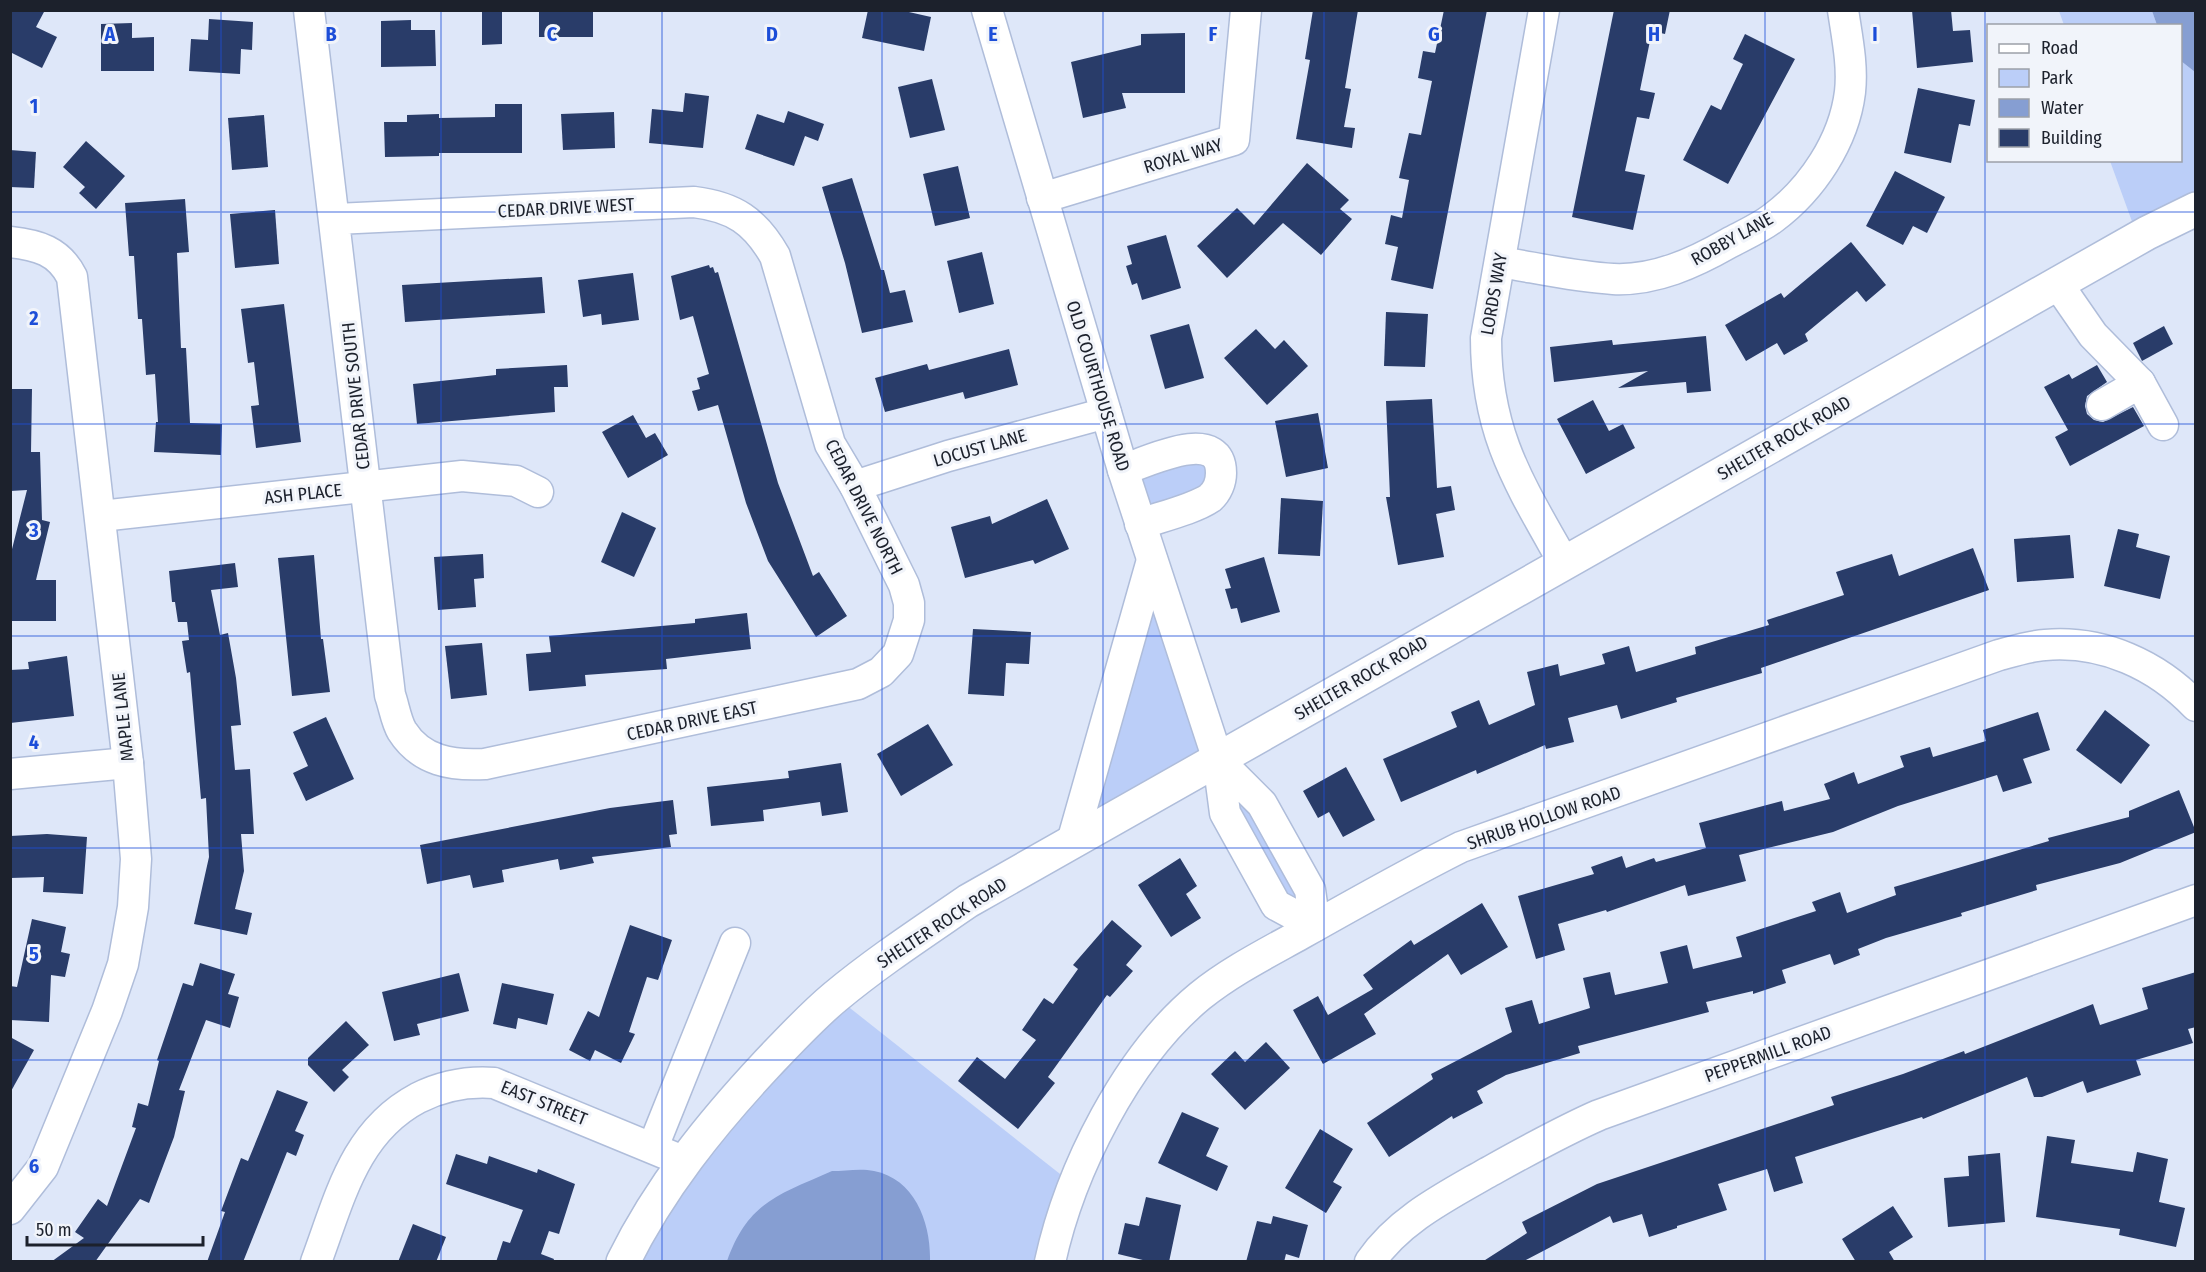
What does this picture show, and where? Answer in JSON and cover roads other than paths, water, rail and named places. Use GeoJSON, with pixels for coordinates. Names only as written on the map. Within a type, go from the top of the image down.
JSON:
{"type":"FeatureCollection","features":[{"type":"Feature","properties":{"kind":"main road","name":"SHELTER ROCK ROAD"},"geometry":{"type":"LineString","coordinates":[[623,1262],[641,1225],[684,1161],[736,1097],[805,1024],[836,996],[968,901],[2057,283],[2146,233],[2196,209]]}},
{"type":"Feature","properties":{"kind":"street","name":"CEDAR DRIVE SOUTH"},"geometry":{"type":"LineString","coordinates":[[309,10],[336,219],[390,695],[402,730],[426,754],[441,762]]}},
{"type":"Feature","properties":{"kind":"street","name":"OLD COURTHOUSE ROAD"},"geometry":{"type":"LineString","coordinates":[[987,10],[1123,470],[1218,760],[1225,813],[1276,905],[1315,926]]}},
{"type":"Feature","properties":{"kind":"street","name":"ROYAL WAY"},"geometry":{"type":"LineString","coordinates":[[1042,198],[1234,140],[1246,10]]}},
{"type":"Feature","properties":{"kind":"street","name":"LORDS WAY"},"geometry":{"type":"LineString","coordinates":[[1544,10],[1486,338],[1486,373],[1492,414],[1512,472],[1564,563]]}},
{"type":"Feature","properties":{"kind":"street","name":"ROBBY LANE"},"geometry":{"type":"LineString","coordinates":[[1500,262],[1614,279],[1663,273],[1700,260],[1772,219],[1804,190],[1827,157],[1842,126],[1850,92],[1850,53],[1843,10]]}},
{"type":"Feature","properties":{"kind":"street","name":"CEDAR DRIVE WEST"},"geometry":{"type":"LineString","coordinates":[[336,219],[694,202],[729,210],[752,224],[763,235],[775,256]]}},
{"type":"Feature","properties":{"kind":"street","name":"MAPLE LANE"},"geometry":{"type":"LineString","coordinates":[[10,242],[37,245],[54,253],[66,263],[72,277],[101,516],[128,763],[136,860],[133,907],[123,964],[107,1011],[43,1167],[10,1209]]}},
{"type":"Feature","properties":{"kind":"street","name":"CEDAR DRIVE NORTH"},"geometry":{"type":"LineString","coordinates":[[775,256],[830,444],[855,486],[904,585],[909,620]]}},
{"type":"Feature","properties":{"kind":"street"},"geometry":{"type":"LineString","coordinates":[[2057,283],[2093,335],[2140,383],[2163,425]]}},
{"type":"Feature","properties":{"kind":"street"},"geometry":{"type":"LineString","coordinates":[[2102,405],[2140,383]]}},
{"type":"Feature","properties":{"kind":"street","name":"LOCUST LANE"},"geometry":{"type":"LineString","coordinates":[[855,486],[948,456],[1106,413]]}},
{"type":"Feature","properties":{"kind":"street"},"geometry":{"type":"LineString","coordinates":[[1123,470],[1190,448],[1210,452],[1220,464],[1220,482],[1208,499],[1140,524]]}},
{"type":"Feature","properties":{"kind":"street","name":"ASH PLACE"},"geometry":{"type":"LineString","coordinates":[[101,516],[462,476],[516,481],[538,492]]}},
{"type":"Feature","properties":{"kind":"street"},"geometry":{"type":"LineString","coordinates":[[1072,842],[1152,560]]}},
{"type":"Feature","properties":{"kind":"street","name":"CEDAR DRIVE EAST"},"geometry":{"type":"LineString","coordinates":[[441,762],[462,765],[485,764],[858,684],[881,672],[898,654],[909,620]]}},
{"type":"Feature","properties":{"kind":"street","name":"SHRUB HOLLOW ROAD"},"geometry":{"type":"LineString","coordinates":[[1050,1262],[1058,1227],[1083,1160],[1138,1063],[1176,1019],[1201,996],[1238,969],[1389,883],[1461,847],[1999,655],[2045,645],[2093,646],[2126,656],[2176,685],[2196,706]]}},
{"type":"Feature","properties":{"kind":"street"},"geometry":{"type":"LineString","coordinates":[[10,774],[128,763]]}},
{"type":"Feature","properties":{"kind":"street","name":"PEPPERMILL ROAD"},"geometry":{"type":"LineString","coordinates":[[1370,1262],[1378,1249],[1421,1211],[1558,1133],[1599,1115],[2196,900]]}},
{"type":"Feature","properties":{"kind":"street"},"geometry":{"type":"LineString","coordinates":[[653,1147],[735,943]]}},
{"type":"Feature","properties":{"kind":"street","name":"EAST STREET"},"geometry":{"type":"LineString","coordinates":[[316,1262],[351,1169],[373,1132],[398,1109],[436,1089],[477,1082],[494,1083],[684,1161]]}},
{"type":"Feature","properties":{"kind":"water"},"geometry":{"type":"Polygon","coordinates":[[[2152,11],[2195,11],[2195,72],[2182,62],[2182,24],[2157,24],[2152,11]]]}},
{"type":"Feature","properties":{"kind":"water"},"geometry":{"type":"Polygon","coordinates":[[[832,1171],[874,1171],[900,1183],[910,1193],[924,1218],[930,1247],[930,1261],[727,1261],[735,1241],[755,1213],[781,1194],[832,1171]]]}}]}
